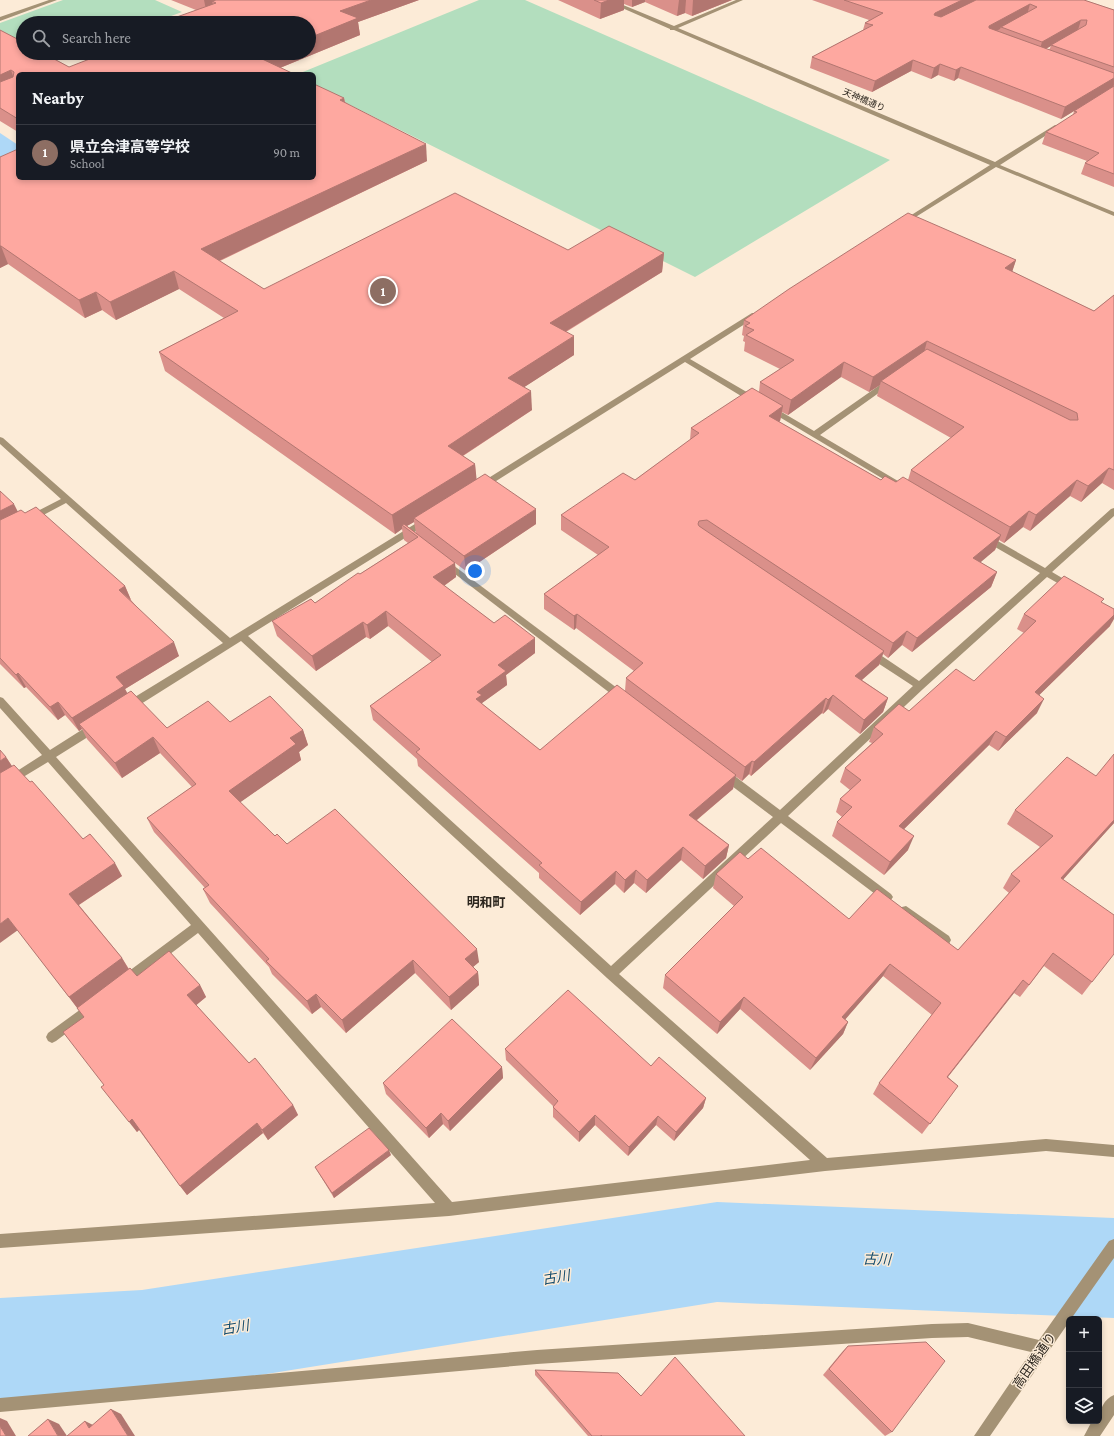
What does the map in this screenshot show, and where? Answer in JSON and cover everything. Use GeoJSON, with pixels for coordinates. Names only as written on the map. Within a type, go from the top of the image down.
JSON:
{"type":"FeatureCollection","features":[{"type":"Feature","properties":{"kind":"street"},"geometry":{"type":"LineString","coordinates":[[0,19],[54,0]]}},
{"type":"Feature","properties":{"kind":"street","name":"天神橋通り"},"geometry":{"type":"LineString","coordinates":[[608,0],[672,29],[995,166],[1114,214]]}},
{"type":"Feature","properties":{"kind":"street"},"geometry":{"type":"LineString","coordinates":[[672,29],[740,0]]}},
{"type":"Feature","properties":{"kind":"street"},"geometry":{"type":"LineString","coordinates":[[896,228],[1063,122]]}},
{"type":"Feature","properties":{"kind":"street"},"geometry":{"type":"LineString","coordinates":[[475,491],[760,312]]}},
{"type":"Feature","properties":{"kind":"street"},"geometry":{"type":"LineString","coordinates":[[685,359],[903,488]]}},
{"type":"Feature","properties":{"kind":"street"},"geometry":{"type":"LineString","coordinates":[[814,435],[897,377]]}},
{"type":"Feature","properties":{"kind":"street"},"geometry":{"type":"LineString","coordinates":[[0,440],[229,644]]}},
{"type":"Feature","properties":{"kind":"street"},"geometry":{"type":"LineString","coordinates":[[20,524],[66,500]]}},
{"type":"Feature","properties":{"kind":"street"},"geometry":{"type":"LineString","coordinates":[[611,974],[920,686],[1114,511]]}},
{"type":"Feature","properties":{"kind":"street"},"geometry":{"type":"LineString","coordinates":[[122,710],[410,535],[434,516]]}},
{"type":"Feature","properties":{"kind":"street"},"geometry":{"type":"LineString","coordinates":[[977,532],[1080,591]]}},
{"type":"Feature","properties":{"kind":"street"},"geometry":{"type":"LineString","coordinates":[[439,557],[628,701]]}},
{"type":"Feature","properties":{"kind":"street"},"geometry":{"type":"LineString","coordinates":[[242,636],[611,974],[825,1165]]}},
{"type":"Feature","properties":{"kind":"street"},"geometry":{"type":"LineString","coordinates":[[860,646],[920,686]]}},
{"type":"Feature","properties":{"kind":"street"},"geometry":{"type":"LineString","coordinates":[[0,701],[449,1209]]}},
{"type":"Feature","properties":{"kind":"street"},"geometry":{"type":"LineString","coordinates":[[0,787],[102,723]]}},
{"type":"Feature","properties":{"kind":"street"},"geometry":{"type":"LineString","coordinates":[[716,769],[945,940]]}},
{"type":"Feature","properties":{"kind":"street"},"geometry":{"type":"LineString","coordinates":[[116,988],[199,926]]}},
{"type":"Feature","properties":{"kind":"street"},"geometry":{"type":"LineString","coordinates":[[52,1037],[103,998]]}},
{"type":"Feature","properties":{"kind":"street"},"geometry":{"type":"LineString","coordinates":[[0,1241],[449,1209],[825,1165],[1046,1145],[1114,1151]]}},
{"type":"Feature","properties":{"kind":"street","name":"高田橋通り"},"geometry":{"type":"LineString","coordinates":[[981,1436],[1114,1246]]}},
{"type":"Feature","properties":{"kind":"street"},"geometry":{"type":"LineString","coordinates":[[0,1405],[537,1357],[932,1331],[968,1330],[1042,1348]]}},
{"type":"Feature","properties":{"kind":"street"},"geometry":{"type":"LineString","coordinates":[[1091,1436],[1114,1402]]}},
{"type":"Feature","properties":{"kind":"green space"},"geometry":{"type":"Polygon","coordinates":[[[63,0],[155,0],[182,12],[171,16],[19,16],[63,0]]]}},
{"type":"Feature","properties":{"kind":"green space"},"geometry":{"type":"Polygon","coordinates":[[[479,0],[525,0],[890,160],[695,277],[316,88],[316,72],[303,72],[479,0]]]}},
{"type":"Feature","properties":{"kind":"green space"},"geometry":{"type":"Polygon","coordinates":[[[16,17],[16,46],[0,38],[0,23],[16,17]]]}},
{"type":"Feature","properties":{"kind":"water"},"geometry":{"type":"Polygon","coordinates":[[[0,133],[16,144],[16,155],[0,161],[0,133]]]}},
{"type":"Feature","properties":{"kind":"building"},"geometry":{"type":"Polygon","coordinates":[[[371,0],[340,11],[358,18],[316,35],[316,16],[180,16],[216,3],[212,1],[371,0]]]}},
{"type":"Feature","properties":{"kind":"building"},"geometry":{"type":"Polygon","coordinates":[[[594,0],[609,0],[601,3],[594,0]]]}},
{"type":"Feature","properties":{"kind":"building"},"geometry":{"type":"Polygon","coordinates":[[[844,0],[962,0],[935,13],[934,15],[941,17],[976,0],[1084,0],[1114,10],[1114,67],[1051,45],[1086,25],[1087,20],[1081,20],[1042,42],[1001,27],[1037,7],[1030,4],[989,26],[989,28],[1114,73],[1114,78],[1065,107],[961,67],[956,70],[940,64],[934,68],[913,60],[875,81],[812,57],[873,25],[865,23],[883,13],[844,0]]]}},
{"type":"Feature","properties":{"kind":"building"},"geometry":{"type":"Polygon","coordinates":[[[0,30],[16,38],[16,60],[56,60],[69,67],[87,60],[264,60],[290,72],[16,72],[16,118],[0,108],[0,82],[13,77],[14,72],[11,70],[0,75],[0,30]]]}},
{"type":"Feature","properties":{"kind":"building"},"geometry":{"type":"Polygon","coordinates":[[[316,85],[344,98],[340,100],[426,144],[201,249],[264,289],[455,193],[568,250],[609,226],[664,253],[550,323],[574,336],[508,378],[531,391],[448,446],[475,464],[392,515],[159,352],[238,311],[174,271],[110,302],[96,292],[79,300],[0,246],[0,157],[16,150],[16,180],[316,180],[316,85]]]}},
{"type":"Feature","properties":{"kind":"building"},"geometry":{"type":"Polygon","coordinates":[[[1114,86],[1114,174],[1085,163],[1099,153],[1046,132],[1077,112],[1074,111],[1114,86]]]}},
{"type":"Feature","properties":{"kind":"building"},"geometry":{"type":"Polygon","coordinates":[[[908,213],[1016,260],[1005,268],[1094,311],[1114,295],[1114,470],[1109,468],[1088,486],[1077,480],[1036,515],[1029,511],[1010,527],[911,470],[964,427],[881,381],[927,349],[1070,420],[1078,420],[1077,413],[927,341],[873,377],[844,362],[791,400],[760,382],[794,360],[746,335],[754,330],[745,326],[750,323],[744,320],[789,289],[908,213]]]}},
{"type":"Feature","properties":{"kind":"building"},"geometry":{"type":"Polygon","coordinates":[[[752,388],[783,406],[769,416],[881,480],[885,476],[896,482],[903,477],[1001,535],[973,558],[997,572],[917,638],[907,631],[893,643],[707,520],[699,521],[699,526],[884,651],[855,676],[888,698],[864,720],[833,695],[828,700],[826,698],[754,762],[752,761],[745,767],[626,678],[643,663],[577,614],[574,616],[544,594],[609,547],[561,515],[623,473],[635,480],[699,433],[691,428],[752,388]]]}},
{"type":"Feature","properties":{"kind":"building"},"geometry":{"type":"Polygon","coordinates":[[[485,474],[536,509],[464,556],[414,518],[485,474]]]}},
{"type":"Feature","properties":{"kind":"building"},"geometry":{"type":"Polygon","coordinates":[[[0,491],[14,504],[0,511],[0,491]]]}},
{"type":"Feature","properties":{"kind":"building"},"geometry":{"type":"Polygon","coordinates":[[[36,507],[125,586],[119,590],[174,642],[116,677],[124,686],[72,718],[58,702],[50,707],[18,673],[16,675],[0,658],[0,520],[21,510],[25,513],[36,507]]]}},
{"type":"Feature","properties":{"kind":"building"},"geometry":{"type":"Polygon","coordinates":[[[404,524],[455,563],[433,577],[494,623],[505,615],[535,638],[498,665],[506,671],[477,692],[482,695],[476,699],[540,750],[617,685],[736,775],[689,815],[729,845],[705,866],[683,847],[647,880],[636,870],[625,880],[616,871],[581,902],[539,865],[542,863],[416,752],[420,749],[370,706],[441,655],[386,611],[367,625],[363,622],[312,656],[272,621],[311,599],[315,603],[358,573],[360,574],[418,537],[402,525],[404,524]]]}},
{"type":"Feature","properties":{"kind":"building"},"geometry":{"type":"Polygon","coordinates":[[[1064,576],[1104,599],[1101,602],[1114,609],[1114,615],[1035,692],[1044,699],[1006,737],[996,731],[899,826],[914,836],[890,862],[837,822],[852,807],[840,799],[861,780],[845,768],[883,734],[874,727],[899,704],[909,711],[956,669],[974,681],[1036,621],[1024,614],[1064,576]]]}},
{"type":"Feature","properties":{"kind":"building"},"geometry":{"type":"Polygon","coordinates":[[[131,691],[167,728],[208,701],[230,722],[270,696],[303,730],[290,738],[296,744],[229,791],[275,836],[277,834],[287,844],[335,809],[477,949],[465,959],[478,972],[449,997],[413,960],[342,1020],[316,994],[307,1001],[266,961],[269,959],[203,889],[209,885],[147,818],[196,784],[153,737],[115,763],[79,724],[131,691]]]}},
{"type":"Feature","properties":{"kind":"building"},"geometry":{"type":"Polygon","coordinates":[[[0,750],[6,757],[0,761],[0,750]]]}},
{"type":"Feature","properties":{"kind":"building"},"geometry":{"type":"Polygon","coordinates":[[[1114,754],[1114,820],[1061,878],[1114,915],[1114,954],[1092,982],[1053,953],[1029,985],[1023,980],[947,1077],[958,1086],[930,1124],[879,1083],[941,1003],[890,964],[842,1017],[848,1022],[816,1058],[744,997],[720,1022],[665,975],[743,897],[716,874],[740,852],[748,859],[761,848],[849,919],[877,889],[958,950],[1020,881],[1011,874],[1053,836],[1015,810],[1067,757],[1096,776],[1114,754]]]}},
{"type":"Feature","properties":{"kind":"building"},"geometry":{"type":"Polygon","coordinates":[[[14,765],[30,782],[32,781],[83,839],[90,834],[115,863],[69,894],[122,958],[69,997],[8,918],[0,924],[0,773],[14,765]]]}},
{"type":"Feature","properties":{"kind":"building"},"geometry":{"type":"Polygon","coordinates":[[[169,951],[200,985],[187,995],[249,1063],[255,1058],[293,1105],[262,1130],[257,1123],[180,1186],[132,1119],[129,1122],[101,1087],[104,1085],[63,1032],[84,1017],[77,1008],[130,968],[137,976],[169,951]]]}},
{"type":"Feature","properties":{"kind":"building"},"geometry":{"type":"Polygon","coordinates":[[[568,990],[651,1066],[659,1057],[706,1098],[676,1132],[658,1116],[629,1147],[595,1115],[579,1132],[553,1107],[558,1101],[505,1049],[568,990]]]}},
{"type":"Feature","properties":{"kind":"building"},"geometry":{"type":"Polygon","coordinates":[[[452,1019],[502,1067],[448,1121],[441,1113],[426,1128],[383,1083],[452,1019]]]}},
{"type":"Feature","properties":{"kind":"building"},"geometry":{"type":"Polygon","coordinates":[[[369,1128],[389,1150],[332,1193],[315,1167],[369,1128]]]}},
{"type":"Feature","properties":{"kind":"building"},"geometry":{"type":"Polygon","coordinates":[[[926,1342],[945,1361],[892,1432],[829,1369],[848,1346],[926,1342]]]}},
{"type":"Feature","properties":{"kind":"building"},"geometry":{"type":"Polygon","coordinates":[[[675,1357],[745,1436],[592,1436],[535,1370],[618,1373],[641,1396],[675,1357]]]}},
{"type":"Feature","properties":{"kind":"building"},"geometry":{"type":"Polygon","coordinates":[[[111,1409],[128,1436],[67,1436],[85,1421],[89,1428],[111,1409]]]}},
{"type":"Feature","properties":{"kind":"building"},"geometry":{"type":"Polygon","coordinates":[[[48,1419],[58,1436],[28,1436],[48,1419]]]}},
{"type":"Feature","properties":{"kind":"building"},"geometry":{"type":"Polygon","coordinates":[[[0,1426],[6,1436],[0,1436],[0,1426]]]}},
{"type":"Feature","properties":{"kind":"waterway","name":"古川"},"geometry":{"type":"LineString","coordinates":[[0,1350],[142,1342],[717,1252],[1114,1268]]}},
{"type":"Feature","properties":{"kind":"place","name":"県立会津高等学校"},"geometry":{"type":"Point","coordinates":[383,291]}},
{"type":"Feature","properties":{"kind":"district","name":"明和町"},"geometry":{"type":"Point","coordinates":[486,902]}}]}
